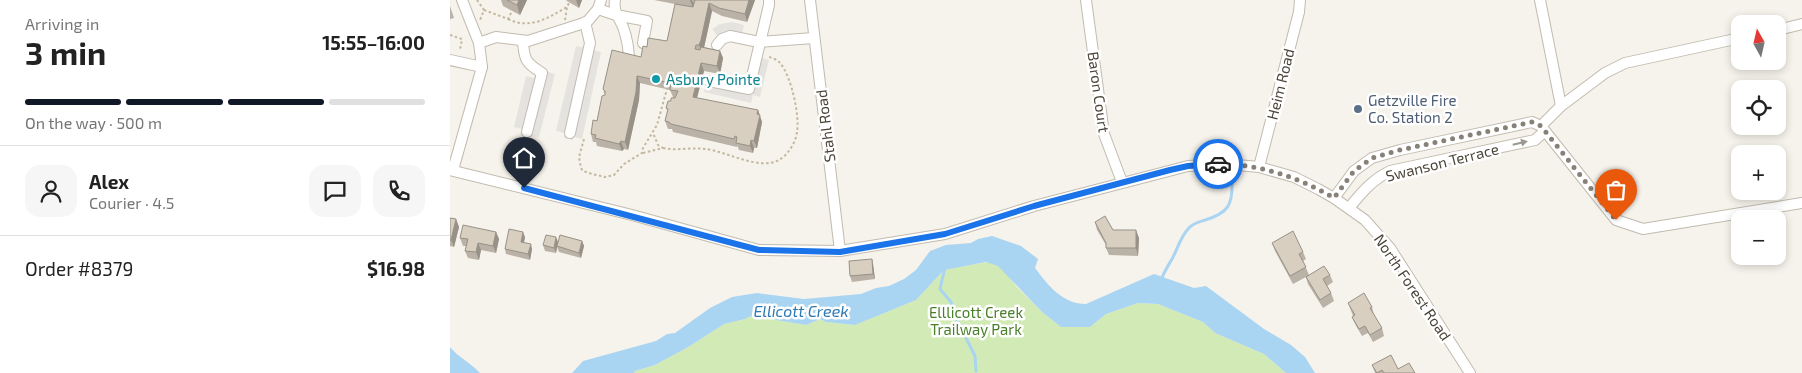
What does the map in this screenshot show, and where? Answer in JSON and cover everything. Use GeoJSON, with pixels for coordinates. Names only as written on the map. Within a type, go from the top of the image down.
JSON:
{"type":"FeatureCollection","features":[{"type":"Feature","properties":{"kind":"street"},"geometry":{"type":"LineString","coordinates":[[451,170],[482,68],[479,43],[462,0]]}},
{"type":"Feature","properties":{"kind":"street"},"geometry":{"type":"LineString","coordinates":[[615,0],[616,15],[623,28],[629,52],[629,61]]}},
{"type":"Feature","properties":{"kind":"street"},"geometry":{"type":"LineString","coordinates":[[709,81],[749,89],[769,0]]}},
{"type":"Feature","properties":{"kind":"street","name":"Stahl Road"},"geometry":{"type":"LineString","coordinates":[[810,0],[840,252]]}},
{"type":"Feature","properties":{"kind":"street","name":"Baron Court"},"geometry":{"type":"LineString","coordinates":[[1086,0],[1104,134],[1122,182]]}},
{"type":"Feature","properties":{"kind":"street","name":"Heim Road"},"geometry":{"type":"LineString","coordinates":[[1259,167],[1299,12],[1300,0]]}},
{"type":"Feature","properties":{"kind":"street"},"geometry":{"type":"LineString","coordinates":[[1540,0],[1561,106]]}},
{"type":"Feature","properties":{"kind":"street"},"geometry":{"type":"LineString","coordinates":[[479,43],[496,37],[528,41],[584,22],[600,4],[616,15],[647,21],[643,43]]}},
{"type":"Feature","properties":{"kind":"street"},"geometry":{"type":"LineString","coordinates":[[570,133],[589,49],[588,34],[584,22]]}},
{"type":"Feature","properties":{"kind":"street"},"geometry":{"type":"LineString","coordinates":[[1786,28],[1802,24]]}},
{"type":"Feature","properties":{"kind":"street"},"geometry":{"type":"LineString","coordinates":[[717,45],[722,39],[730,36],[760,42],[814,38]]}},
{"type":"Feature","properties":{"kind":"street","name":"Swanson Terrace"},"geometry":{"type":"LineString","coordinates":[[1349,208],[1364,189],[1376,178],[1390,171],[1535,140],[1561,106],[1605,73],[1625,63],[1731,40]]}},
{"type":"Feature","properties":{"kind":"street"},"geometry":{"type":"LineString","coordinates":[[523,41],[526,61],[534,70],[542,74],[527,132]]}},
{"type":"Feature","properties":{"kind":"street"},"geometry":{"type":"LineString","coordinates":[[450,60],[482,68]]}},
{"type":"Feature","properties":{"kind":"street","name":"Swanson Terrace"},"geometry":{"type":"LineString","coordinates":[[1334,198],[1354,171],[1372,158],[1400,150],[1532,122],[1543,128]]}},
{"type":"Feature","properties":{"kind":"street"},"geometry":{"type":"LineString","coordinates":[[1543,128],[1616,220],[1643,229],[1802,203]]}},
{"type":"Feature","properties":{"kind":"street","name":"North Forest Road"},"geometry":{"type":"LineString","coordinates":[[451,170],[632,215],[759,250],[840,252],[945,234],[1034,206],[1170,170],[1196,165],[1226,164],[1259,167],[1294,177],[1334,198],[1365,220],[1390,248],[1470,373]]}},
{"type":"Feature","properties":{"kind":"path"},"geometry":{"type":"LineString","coordinates":[[477,0],[484,10],[527,25],[567,7]]}},
{"type":"Feature","properties":{"kind":"path"},"geometry":{"type":"LineString","coordinates":[[565,23],[569,2]]}},
{"type":"Feature","properties":{"kind":"path"},"geometry":{"type":"LineString","coordinates":[[478,24],[484,10]]}},
{"type":"Feature","properties":{"kind":"path"},"geometry":{"type":"LineString","coordinates":[[508,19],[512,11]]}},
{"type":"Feature","properties":{"kind":"path"},"geometry":{"type":"LineString","coordinates":[[450,36],[462,39],[467,38]]}},
{"type":"Feature","properties":{"kind":"path"},"geometry":{"type":"LineString","coordinates":[[460,50],[462,39]]}},
{"type":"Feature","properties":{"kind":"path"},"geometry":{"type":"LineString","coordinates":[[653,133],[658,145],[672,150],[703,148],[762,163],[778,160],[786,155],[797,135],[798,127],[790,83],[780,63],[757,54]]}},
{"type":"Feature","properties":{"kind":"path"},"geometry":{"type":"LineString","coordinates":[[642,153],[662,111],[667,89]]}},
{"type":"Feature","properties":{"kind":"path"},"geometry":{"type":"LineString","coordinates":[[584,139],[579,163],[583,171],[605,177],[614,175],[624,164],[642,153],[663,148]]}},
{"type":"Feature","properties":{"kind":"green space","name":"Elllicott Creek Trailway Park"},"geometry":{"type":"Polygon","coordinates":[[[989,262],[1001,267],[1015,285],[1042,312],[1061,327],[1090,327],[1106,314],[1138,303],[1158,304],[1203,322],[1215,333],[1264,354],[1286,373],[634,373],[635,371],[655,365],[690,346],[724,324],[753,315],[774,316],[776,320],[806,325],[820,319],[826,322],[855,325],[916,300],[944,270],[989,262]]]}},
{"type":"Feature","properties":{"kind":"shaded area"},"geometry":{"type":"Polygon","coordinates":[[[732,22],[744,25],[742,34],[717,35],[712,29],[720,24],[732,22]]]}},
{"type":"Feature","properties":{"kind":"shaded area"},"geometry":{"type":"Polygon","coordinates":[[[576,46],[601,52],[582,139],[574,137],[573,140],[564,138],[564,133],[556,131],[576,46]]]}},
{"type":"Feature","properties":{"kind":"shaded area"},"geometry":{"type":"Polygon","coordinates":[[[762,58],[769,60],[760,97],[753,95],[762,58]]]}},
{"type":"Feature","properties":{"kind":"shaded area"},"geometry":{"type":"Polygon","coordinates":[[[548,72],[555,74],[539,137],[520,135],[522,129],[514,127],[526,76],[534,78],[548,72]]]}},
{"type":"Feature","properties":{"kind":"shaded area"},"geometry":{"type":"Polygon","coordinates":[[[706,85],[753,95],[751,103],[704,92],[706,85]]]}},
{"type":"Feature","properties":{"kind":"water","name":"Ellicott Creek"},"geometry":{"type":"Polygon","coordinates":[[[992,236],[1021,246],[1038,259],[1035,268],[1045,281],[1063,297],[1077,303],[1086,304],[1154,274],[1194,288],[1206,286],[1264,329],[1291,345],[1305,357],[1315,373],[1286,373],[1264,354],[1215,333],[1203,322],[1158,304],[1138,303],[1106,314],[1090,327],[1061,327],[1042,312],[998,266],[986,262],[944,270],[916,300],[855,325],[826,322],[820,319],[806,325],[776,320],[774,316],[753,315],[724,324],[690,346],[655,365],[635,371],[634,373],[572,373],[583,361],[656,341],[667,334],[675,333],[710,308],[732,297],[757,293],[804,299],[861,294],[876,288],[889,286],[904,279],[916,270],[930,251],[946,245],[971,243],[978,239],[992,236]]]}},
{"type":"Feature","properties":{"kind":"water"},"geometry":{"type":"Polygon","coordinates":[[[450,347],[473,366],[480,373],[450,373],[450,347]]]}},
{"type":"Feature","properties":{"kind":"building"},"geometry":{"type":"Polygon","coordinates":[[[507,0],[519,0],[517,5],[507,0]]]}},
{"type":"Feature","properties":{"kind":"building","name":"Asbury Pointe"},"geometry":{"type":"Polygon","coordinates":[[[695,0],[749,0],[745,14],[719,8],[709,3],[701,40],[695,49],[700,50],[701,47],[720,51],[717,66],[701,63],[693,97],[758,110],[757,114],[760,115],[754,141],[751,140],[750,146],[736,143],[737,137],[735,136],[734,139],[665,121],[668,101],[671,101],[671,98],[675,98],[678,91],[670,90],[671,83],[637,76],[636,92],[625,142],[621,141],[619,144],[595,138],[596,135],[591,134],[593,120],[597,121],[602,96],[605,95],[603,89],[612,50],[641,57],[643,46],[647,47],[648,38],[667,41],[675,4],[693,7],[695,0]]]}},
{"type":"Feature","properties":{"kind":"building"},"geometry":{"type":"Polygon","coordinates":[[[1105,216],[1113,230],[1136,230],[1136,248],[1106,248],[1106,243],[1095,222],[1105,216]]]}},
{"type":"Feature","properties":{"kind":"building"},"geometry":{"type":"Polygon","coordinates":[[[450,218],[456,219],[451,240],[450,240],[450,218]]]}},
{"type":"Feature","properties":{"kind":"building"},"geometry":{"type":"Polygon","coordinates":[[[463,225],[496,232],[493,246],[478,243],[476,252],[465,251],[468,239],[460,238],[463,225]]]}},
{"type":"Feature","properties":{"kind":"building"},"geometry":{"type":"Polygon","coordinates":[[[509,229],[523,232],[521,242],[531,244],[528,254],[505,249],[509,229]]]}},
{"type":"Feature","properties":{"kind":"building"},"geometry":{"type":"Polygon","coordinates":[[[1293,231],[1303,252],[1299,254],[1306,267],[1290,276],[1272,243],[1293,231]]]}},
{"type":"Feature","properties":{"kind":"building"},"geometry":{"type":"Polygon","coordinates":[[[546,235],[556,237],[554,248],[543,245],[546,235]]]}},
{"type":"Feature","properties":{"kind":"building"},"geometry":{"type":"Polygon","coordinates":[[[560,235],[582,241],[579,253],[557,246],[560,235]]]}},
{"type":"Feature","properties":{"kind":"building"},"geometry":{"type":"Polygon","coordinates":[[[872,259],[873,274],[850,276],[849,261],[872,259]]]}},
{"type":"Feature","properties":{"kind":"building"},"geometry":{"type":"Polygon","coordinates":[[[1324,266],[1330,275],[1323,279],[1331,293],[1320,300],[1306,277],[1324,266]]]}},
{"type":"Feature","properties":{"kind":"building"},"geometry":{"type":"Polygon","coordinates":[[[1364,293],[1372,307],[1370,308],[1382,328],[1370,335],[1365,326],[1359,329],[1352,317],[1355,315],[1348,303],[1364,293]]]}},
{"type":"Feature","properties":{"kind":"building"},"geometry":{"type":"Polygon","coordinates":[[[1391,355],[1398,369],[1409,363],[1415,373],[1384,373],[1382,370],[1377,373],[1372,365],[1391,355]]]}},
{"type":"Feature","properties":{"kind":"waterway"},"geometry":{"type":"LineString","coordinates":[[1161,280],[1185,232],[1192,225],[1219,214],[1228,206],[1232,195],[1232,180]]}},
{"type":"Feature","properties":{"kind":"waterway"},"geometry":{"type":"LineString","coordinates":[[945,267],[940,289],[951,302],[959,324],[975,356],[976,371]]}},
{"type":"Feature","properties":{"kind":"way so far"},"geometry":{"type":"LineString","coordinates":[[1218,164],[1259,167],[1294,177],[1334,198],[1354,171],[1372,158],[1382,154],[1532,122],[1541,126],[1616,220]]}},
{"type":"Feature","properties":{"kind":"place","name":"Asbury Pointe"},"geometry":{"type":"Point","coordinates":[656,79]}},
{"type":"Feature","properties":{"kind":"place","name":"Getzville Fire Co. Station 2"},"geometry":{"type":"Point","coordinates":[1358,109]}},
{"type":"Feature","properties":{"kind":"route"},"geometry":{"type":"LineString","coordinates":[[524,188],[759,250],[840,252],[945,234],[1034,206],[1170,170],[1204,164],[1218,164]]}}]}
